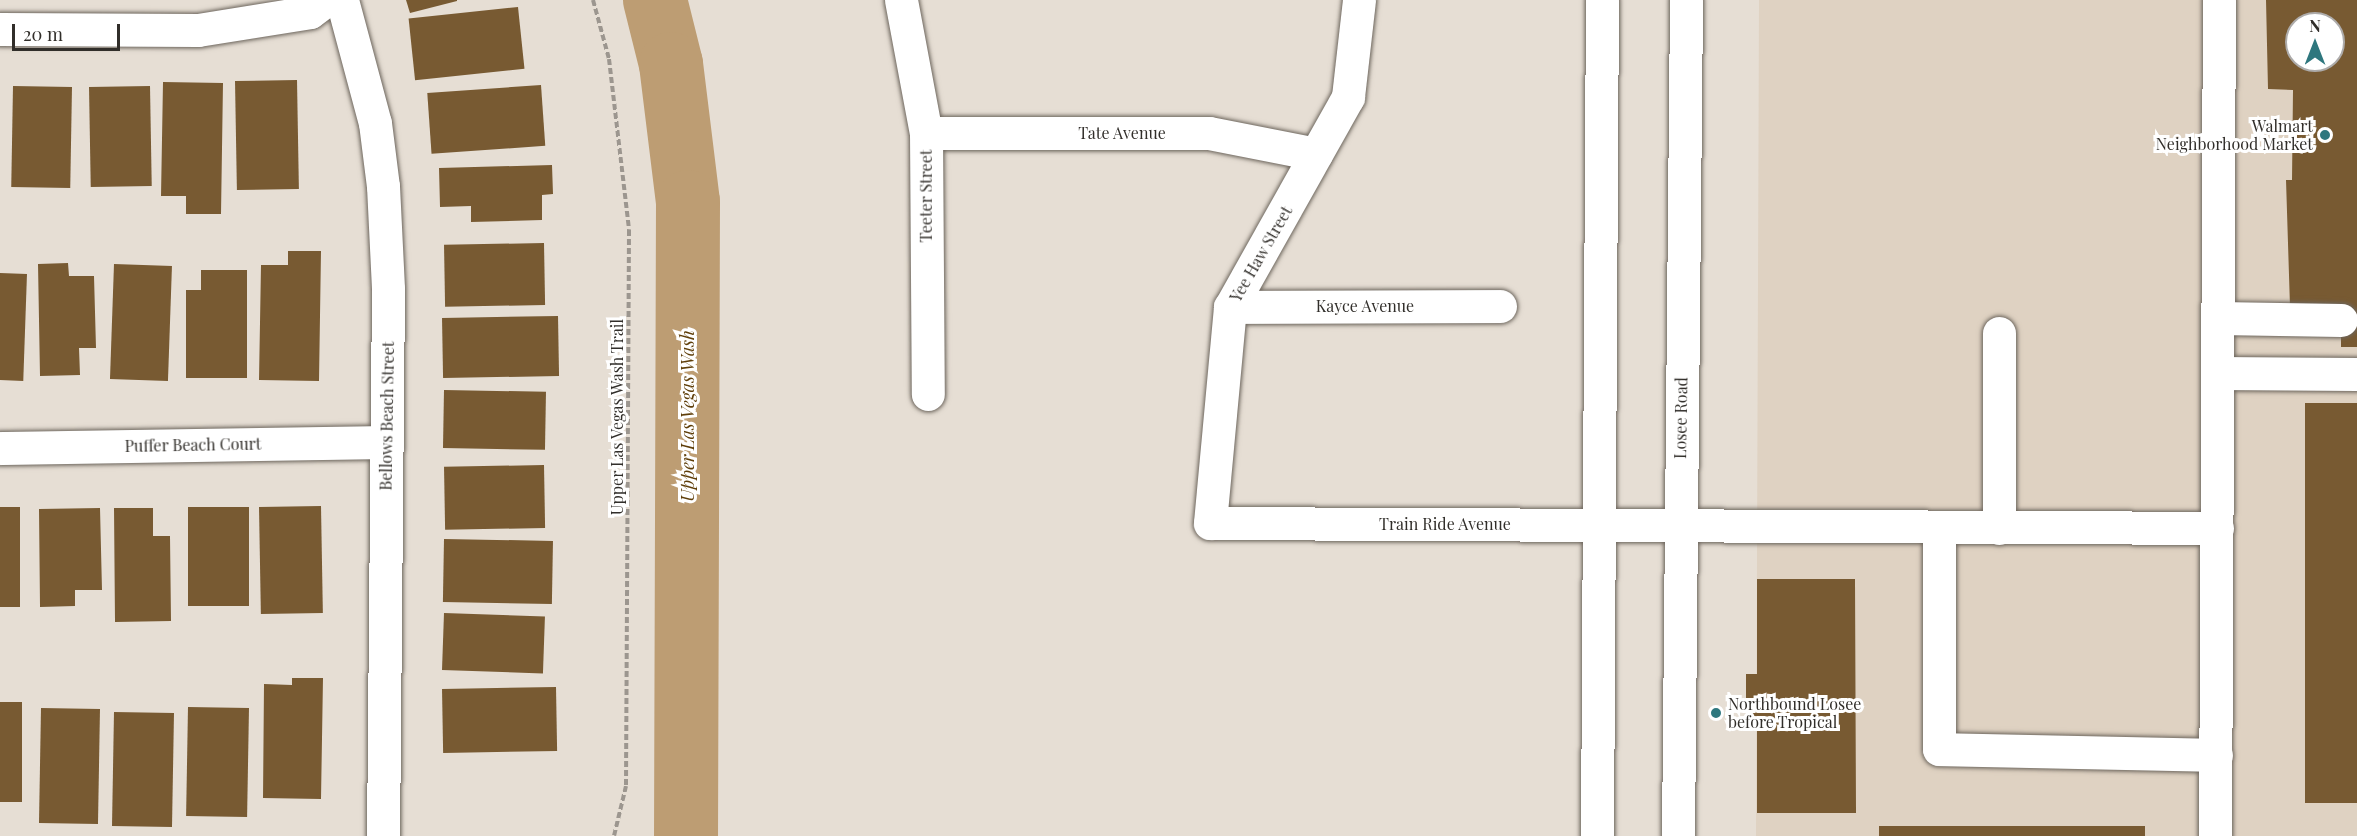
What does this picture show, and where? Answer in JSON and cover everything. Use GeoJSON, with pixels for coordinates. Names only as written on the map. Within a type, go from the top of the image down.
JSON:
{"type":"FeatureCollection","features":[{"type":"Feature","properties":{"kind":"street"},"geometry":{"type":"LineString","coordinates":[[0,29],[198,30],[310,12],[326,0]]}},
{"type":"Feature","properties":{"kind":"street","name":"Bellows Beach Street"},"geometry":{"type":"LineString","coordinates":[[342,0],[375,123],[383,186],[386,442],[383,836]]}},
{"type":"Feature","properties":{"kind":"street","name":"Teeter Street"},"geometry":{"type":"LineString","coordinates":[[901,0],[926,134],[928,394]]}},
{"type":"Feature","properties":{"kind":"street","name":"Yee Haw Street"},"geometry":{"type":"LineString","coordinates":[[1210,523],[1230,307],[1348,98],[1359,0]]}},
{"type":"Feature","properties":{"kind":"street"},"geometry":{"type":"LineString","coordinates":[[1597,836],[1602,0]]}},
{"type":"Feature","properties":{"kind":"street","name":"Losee Road"},"geometry":{"type":"LineString","coordinates":[[1678,836],[1686,0]]}},
{"type":"Feature","properties":{"kind":"street"},"geometry":{"type":"LineString","coordinates":[[2215,836],[2219,0]]}},
{"type":"Feature","properties":{"kind":"street","name":"Tate Avenue"},"geometry":{"type":"LineString","coordinates":[[926,134],[1209,134],[1316,154]]}},
{"type":"Feature","properties":{"kind":"street","name":"Kayce Avenue"},"geometry":{"type":"LineString","coordinates":[[1230,307],[1500,306]]}},
{"type":"Feature","properties":{"kind":"street"},"geometry":{"type":"LineString","coordinates":[[2218,318],[2341,320]]}},
{"type":"Feature","properties":{"kind":"street"},"geometry":{"type":"LineString","coordinates":[[1999,333],[1999,528]]}},
{"type":"Feature","properties":{"kind":"street"},"geometry":{"type":"LineString","coordinates":[[2217,373],[2357,374]]}},
{"type":"Feature","properties":{"kind":"street","name":"Puffer Beach Court"},"geometry":{"type":"LineString","coordinates":[[0,448],[386,442]]}},
{"type":"Feature","properties":{"kind":"street","name":"Train Ride Avenue"},"geometry":{"type":"LineString","coordinates":[[1210,523],[2217,528]]}},
{"type":"Feature","properties":{"kind":"street"},"geometry":{"type":"LineString","coordinates":[[1939,527],[1939,748],[2216,754]]}},
{"type":"Feature","properties":{"kind":"path","name":"Upper Las Vegas Wash Trail"},"geometry":{"type":"LineString","coordinates":[[593,0],[610,70],[629,230],[626,786],[614,836]]}},
{"type":"Feature","properties":{"kind":"shaded area"},"geometry":{"type":"Polygon","coordinates":[[[1759,0],[2357,0],[2357,836],[1756,836],[1759,0]]]}},
{"type":"Feature","properties":{"kind":"building"},"geometry":{"type":"Polygon","coordinates":[[[406,0],[457,0],[457,1],[410,13],[406,0]]]}},
{"type":"Feature","properties":{"kind":"building","name":"Walmart Neighborhood Market"},"geometry":{"type":"Polygon","coordinates":[[[2266,0],[2357,0],[2357,347],[2341,347],[2341,307],[2290,307],[2286,180],[2292,180],[2293,90],[2268,89],[2266,0]]]}},
{"type":"Feature","properties":{"kind":"building"},"geometry":{"type":"Polygon","coordinates":[[[518,7],[524,69],[415,80],[409,18],[518,7]]]}},
{"type":"Feature","properties":{"kind":"building"},"geometry":{"type":"Polygon","coordinates":[[[297,80],[299,189],[237,190],[235,81],[297,80]]]}},
{"type":"Feature","properties":{"kind":"building"},"geometry":{"type":"Polygon","coordinates":[[[163,82],[223,83],[221,214],[186,214],[186,196],[161,196],[163,82]]]}},
{"type":"Feature","properties":{"kind":"building"},"geometry":{"type":"Polygon","coordinates":[[[541,85],[545,146],[432,154],[427,93],[541,85]]]}},
{"type":"Feature","properties":{"kind":"building"},"geometry":{"type":"Polygon","coordinates":[[[13,86],[72,87],[70,188],[11,187],[13,86]]]}},
{"type":"Feature","properties":{"kind":"building"},"geometry":{"type":"Polygon","coordinates":[[[150,86],[152,186],[91,187],[89,87],[150,86]]]}},
{"type":"Feature","properties":{"kind":"building"},"geometry":{"type":"Polygon","coordinates":[[[552,165],[553,194],[542,195],[542,220],[471,222],[471,206],[440,207],[439,168],[552,165]]]}},
{"type":"Feature","properties":{"kind":"building"},"geometry":{"type":"Polygon","coordinates":[[[544,243],[545,305],[445,307],[444,245],[544,243]]]}},
{"type":"Feature","properties":{"kind":"building"},"geometry":{"type":"Polygon","coordinates":[[[288,251],[321,251],[319,381],[259,380],[261,265],[288,265],[288,251]]]}},
{"type":"Feature","properties":{"kind":"building"},"geometry":{"type":"Polygon","coordinates":[[[68,263],[69,276],[94,276],[96,348],[79,348],[80,375],[40,376],[38,264],[68,263]]]}},
{"type":"Feature","properties":{"kind":"building"},"geometry":{"type":"Polygon","coordinates":[[[114,264],[172,266],[168,381],[110,379],[114,264]]]}},
{"type":"Feature","properties":{"kind":"building"},"geometry":{"type":"Polygon","coordinates":[[[201,270],[247,270],[247,378],[186,378],[186,290],[201,290],[201,270]]]}},
{"type":"Feature","properties":{"kind":"building"},"geometry":{"type":"Polygon","coordinates":[[[0,273],[27,274],[23,381],[0,380],[0,273]]]}},
{"type":"Feature","properties":{"kind":"building"},"geometry":{"type":"Polygon","coordinates":[[[558,316],[559,376],[443,378],[442,318],[558,316]]]}},
{"type":"Feature","properties":{"kind":"building"},"geometry":{"type":"Polygon","coordinates":[[[444,390],[546,392],[545,450],[443,448],[444,390]]]}},
{"type":"Feature","properties":{"kind":"building"},"geometry":{"type":"Polygon","coordinates":[[[2305,403],[2357,403],[2357,803],[2305,803],[2305,403]]]}},
{"type":"Feature","properties":{"kind":"building"},"geometry":{"type":"Polygon","coordinates":[[[544,465],[545,528],[445,530],[444,467],[544,465]]]}},
{"type":"Feature","properties":{"kind":"building"},"geometry":{"type":"Polygon","coordinates":[[[321,506],[323,613],[261,614],[259,507],[321,506]]]}},
{"type":"Feature","properties":{"kind":"building"},"geometry":{"type":"Polygon","coordinates":[[[0,507],[20,507],[20,607],[0,607],[0,507]]]}},
{"type":"Feature","properties":{"kind":"building"},"geometry":{"type":"Polygon","coordinates":[[[188,507],[249,507],[249,606],[188,606],[188,507]]]}},
{"type":"Feature","properties":{"kind":"building"},"geometry":{"type":"Polygon","coordinates":[[[100,508],[102,590],[75,590],[75,606],[40,607],[39,509],[100,508]]]}},
{"type":"Feature","properties":{"kind":"building"},"geometry":{"type":"Polygon","coordinates":[[[114,508],[153,508],[153,536],[170,536],[171,621],[115,622],[114,508]]]}},
{"type":"Feature","properties":{"kind":"building"},"geometry":{"type":"Polygon","coordinates":[[[444,539],[553,541],[552,604],[443,602],[444,539]]]}},
{"type":"Feature","properties":{"kind":"building"},"geometry":{"type":"Polygon","coordinates":[[[1757,579],[1855,579],[1856,813],[1757,813],[1757,722],[1746,722],[1746,674],[1757,674],[1757,579]]]}},
{"type":"Feature","properties":{"kind":"building"},"geometry":{"type":"Polygon","coordinates":[[[444,613],[545,617],[543,673],[442,670],[444,613]]]}},
{"type":"Feature","properties":{"kind":"building"},"geometry":{"type":"Polygon","coordinates":[[[292,678],[323,678],[321,799],[263,798],[264,684],[292,685],[292,678]]]}},
{"type":"Feature","properties":{"kind":"building"},"geometry":{"type":"Polygon","coordinates":[[[556,687],[557,751],[443,753],[442,689],[556,687]]]}},
{"type":"Feature","properties":{"kind":"building"},"geometry":{"type":"Polygon","coordinates":[[[0,702],[22,702],[22,802],[0,802],[0,702]]]}},
{"type":"Feature","properties":{"kind":"building"},"geometry":{"type":"Polygon","coordinates":[[[188,707],[249,708],[247,817],[186,816],[188,707]]]}},
{"type":"Feature","properties":{"kind":"building"},"geometry":{"type":"Polygon","coordinates":[[[41,708],[100,709],[98,824],[39,823],[41,708]]]}},
{"type":"Feature","properties":{"kind":"building"},"geometry":{"type":"Polygon","coordinates":[[[114,712],[174,713],[172,827],[112,826],[114,712]]]}},
{"type":"Feature","properties":{"kind":"building"},"geometry":{"type":"Polygon","coordinates":[[[1879,826],[2145,826],[2145,836],[1879,836],[1879,826]]]}},
{"type":"Feature","properties":{"kind":"waterway","name":"Upper Las Vegas Wash"},"geometry":{"type":"LineString","coordinates":[[655,0],[671,64],[688,202],[686,836]]}},
{"type":"Feature","properties":{"kind":"place","name":"Walmart Neighborhood Market"},"geometry":{"type":"Point","coordinates":[2325,135]}},
{"type":"Feature","properties":{"kind":"place","name":"Northbound Losee before Tropical"},"geometry":{"type":"Point","coordinates":[1716,713]}}]}
